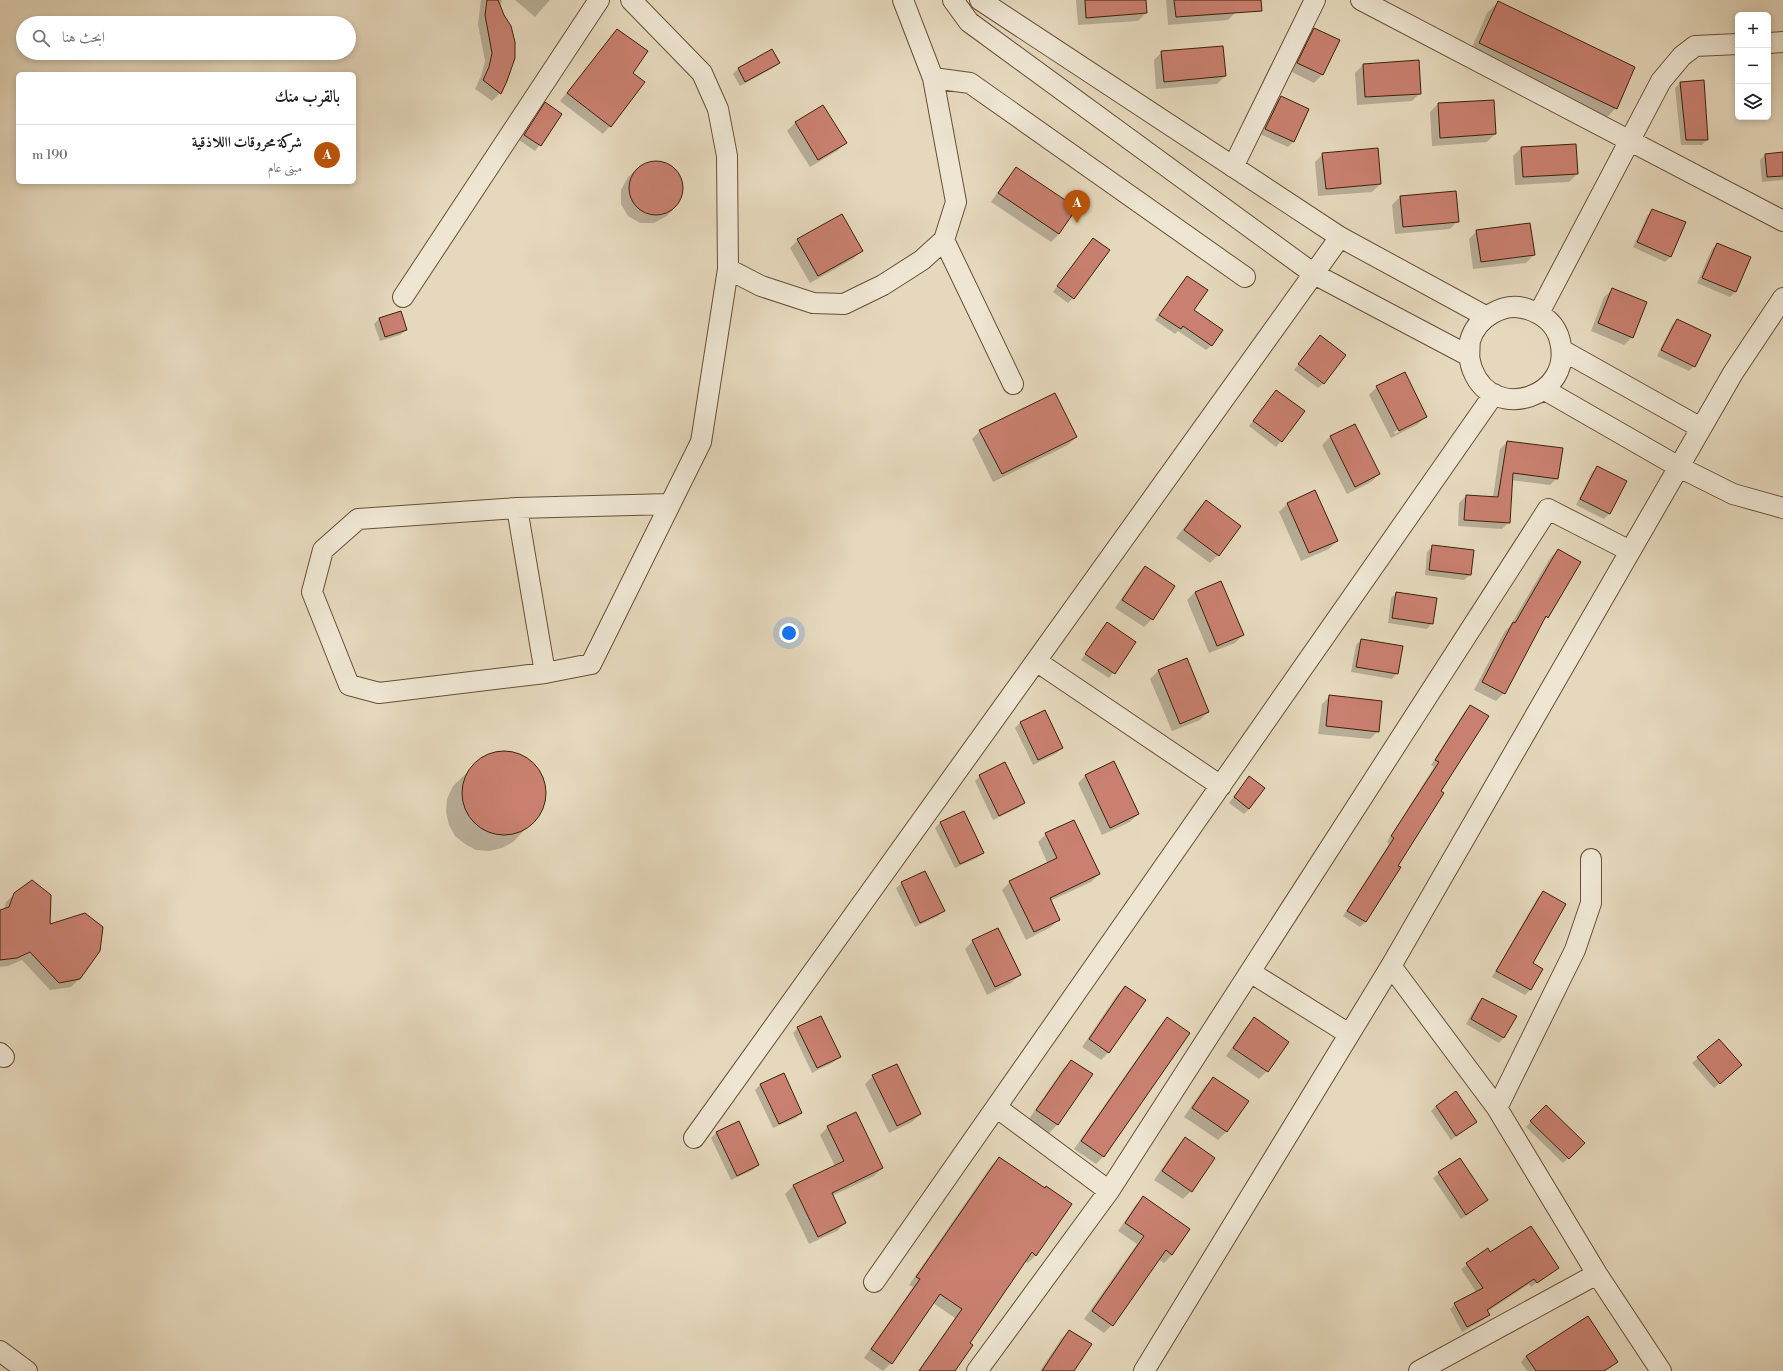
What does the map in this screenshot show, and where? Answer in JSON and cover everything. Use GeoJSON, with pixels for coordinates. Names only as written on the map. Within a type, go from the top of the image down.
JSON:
{"type":"FeatureCollection","features":[{"type":"Feature","properties":{"kind":"street"},"geometry":{"type":"LineString","coordinates":[[403,297],[599,0]]}},
{"type":"Feature","properties":{"kind":"street"},"geometry":{"type":"LineString","coordinates":[[631,0],[702,73],[718,109],[727,156],[728,269],[701,442],[591,664],[545,674],[379,693],[349,685],[312,592],[323,550],[358,519],[517,508],[670,504]]}},
{"type":"Feature","properties":{"kind":"street"},"geometry":{"type":"LineString","coordinates":[[728,269],[761,286],[813,303],[844,304],[883,285],[922,260],[944,240],[956,202],[933,78],[903,0]]}},
{"type":"Feature","properties":{"kind":"street"},"geometry":{"type":"LineString","coordinates":[[953,0],[969,22],[1314,274],[1469,356]]}},
{"type":"Feature","properties":{"kind":"street"},"geometry":{"type":"LineString","coordinates":[[980,0],[1340,237],[1486,317]]}},
{"type":"Feature","properties":{"kind":"street"},"geometry":{"type":"LineString","coordinates":[[1233,166],[1315,0]]}},
{"type":"Feature","properties":{"kind":"street"},"geometry":{"type":"LineString","coordinates":[[1361,0],[1783,220]]}},
{"type":"Feature","properties":{"kind":"street"},"geometry":{"type":"LineString","coordinates":[[1771,43],[1783,42]]}},
{"type":"Feature","properties":{"kind":"street"},"geometry":{"type":"LineString","coordinates":[[1539,313],[1661,80],[1682,56],[1695,46],[1735,44]]}},
{"type":"Feature","properties":{"kind":"street"},"geometry":{"type":"LineString","coordinates":[[933,78],[970,82],[1245,277]]}},
{"type":"Feature","properties":{"kind":"street"},"geometry":{"type":"LineString","coordinates":[[694,1138],[1340,237]]}},
{"type":"Feature","properties":{"kind":"street"},"geometry":{"type":"LineString","coordinates":[[944,240],[1013,384]]}},
{"type":"Feature","properties":{"kind":"street"},"geometry":{"type":"LineString","coordinates":[[1144,1371],[1391,966],[1701,428],[1733,374],[1783,298]]}},
{"type":"Feature","properties":{"kind":"street"},"geometry":{"type":"LineString","coordinates":[[1511,307],[1524,308],[1539,313],[1551,322],[1559,335],[1562,350],[1561,365],[1555,378],[1545,390],[1533,396],[1520,399],[1507,399],[1494,394],[1482,385],[1473,372],[1469,356],[1470,341],[1477,327],[1486,317],[1498,310],[1511,307]]}},
{"type":"Feature","properties":{"kind":"street"},"geometry":{"type":"LineString","coordinates":[[1562,350],[1701,428]]}},
{"type":"Feature","properties":{"kind":"street"},"geometry":{"type":"LineString","coordinates":[[1545,390],[1679,466],[1733,494],[1783,508]]}},
{"type":"Feature","properties":{"kind":"street"},"geometry":{"type":"LineString","coordinates":[[874,1282],[1494,394]]}},
{"type":"Feature","properties":{"kind":"street"},"geometry":{"type":"LineString","coordinates":[[517,508],[545,674]]}},
{"type":"Feature","properties":{"kind":"street"},"geometry":{"type":"LineString","coordinates":[[977,1371],[1108,1191],[1548,509],[1630,551]]}},
{"type":"Feature","properties":{"kind":"street"},"geometry":{"type":"LineString","coordinates":[[1036,661],[1221,786]]}},
{"type":"Feature","properties":{"kind":"street"},"geometry":{"type":"LineString","coordinates":[[1497,1108],[1575,950],[1591,903],[1591,858]]}},
{"type":"Feature","properties":{"kind":"street"},"geometry":{"type":"LineString","coordinates":[[1391,966],[1497,1108],[1598,1274],[1661,1371]]}},
{"type":"Feature","properties":{"kind":"street"},"geometry":{"type":"LineString","coordinates":[[1250,972],[1349,1034]]}},
{"type":"Feature","properties":{"kind":"street"},"geometry":{"type":"LineString","coordinates":[[996,1107],[1108,1191]]}},
{"type":"Feature","properties":{"kind":"street"},"geometry":{"type":"LineString","coordinates":[[1419,1371],[1598,1274]]}},
{"type":"Feature","properties":{"kind":"street"},"geometry":{"type":"LineString","coordinates":[[0,1351],[27,1371]]}},
{"type":"Feature","properties":{"kind":"building"},"geometry":{"type":"Polygon","coordinates":[[[487,0],[498,0],[504,15],[511,26],[515,42],[515,58],[501,94],[483,80],[489,67],[492,53],[485,15],[487,0]]]}},
{"type":"Feature","properties":{"kind":"building"},"geometry":{"type":"Polygon","coordinates":[[[1085,0],[1146,0],[1147,13],[1086,18],[1085,0]]]}},
{"type":"Feature","properties":{"kind":"building"},"geometry":{"type":"Polygon","coordinates":[[[1174,0],[1261,0],[1262,11],[1176,17],[1174,0]]]}},
{"type":"Feature","properties":{"kind":"building"},"geometry":{"type":"Polygon","coordinates":[[[1498,1],[1635,67],[1617,109],[1479,43],[1498,1]]]}},
{"type":"Feature","properties":{"kind":"building"},"geometry":{"type":"Polygon","coordinates":[[[1314,28],[1340,40],[1323,75],[1297,63],[1314,28]]]}},
{"type":"Feature","properties":{"kind":"building"},"geometry":{"type":"Polygon","coordinates":[[[617,29],[648,51],[633,73],[645,82],[611,127],[567,93],[617,29]]]}},
{"type":"Feature","properties":{"kind":"building"},"geometry":{"type":"Polygon","coordinates":[[[1223,46],[1226,76],[1164,82],[1161,51],[1223,46]]]}},
{"type":"Feature","properties":{"kind":"building"},"geometry":{"type":"Polygon","coordinates":[[[772,49],[780,63],[745,82],[738,68],[772,49]]]}},
{"type":"Feature","properties":{"kind":"building"},"geometry":{"type":"Polygon","coordinates":[[[1419,60],[1421,94],[1365,97],[1363,64],[1419,60]]]}},
{"type":"Feature","properties":{"kind":"building"},"geometry":{"type":"Polygon","coordinates":[[[1704,80],[1708,140],[1686,140],[1680,82],[1704,80]]]}},
{"type":"Feature","properties":{"kind":"building"},"geometry":{"type":"Polygon","coordinates":[[[1281,96],[1309,109],[1294,142],[1265,129],[1281,96]]]}},
{"type":"Feature","properties":{"kind":"building"},"geometry":{"type":"Polygon","coordinates":[[[1494,100],[1496,134],[1440,138],[1438,103],[1494,100]]]}},
{"type":"Feature","properties":{"kind":"building"},"geometry":{"type":"Polygon","coordinates":[[[545,102],[562,114],[541,146],[524,135],[545,102]]]}},
{"type":"Feature","properties":{"kind":"building"},"geometry":{"type":"Polygon","coordinates":[[[823,105],[847,143],[818,160],[795,122],[823,105]]]}},
{"type":"Feature","properties":{"kind":"building"},"geometry":{"type":"Polygon","coordinates":[[[1576,144],[1578,174],[1523,177],[1521,147],[1576,144]]]}},
{"type":"Feature","properties":{"kind":"building"},"geometry":{"type":"Polygon","coordinates":[[[1378,148],[1381,184],[1326,189],[1322,153],[1378,148]]]}},
{"type":"Feature","properties":{"kind":"building"},"geometry":{"type":"Polygon","coordinates":[[[1783,152],[1783,176],[1767,177],[1765,154],[1783,152]]]}},
{"type":"Feature","properties":{"kind":"building"},"geometry":{"type":"Polygon","coordinates":[[[651,161],[661,161],[671,165],[679,173],[683,183],[683,193],[679,203],[671,211],[661,215],[651,215],[641,211],[633,203],[629,193],[629,183],[633,173],[641,165],[651,161]]]}},
{"type":"Feature","properties":{"kind":"building"},"geometry":{"type":"Polygon","coordinates":[[[1016,167],[1077,208],[1059,234],[998,193],[1016,167]]]}},
{"type":"Feature","properties":{"kind":"building"},"geometry":{"type":"Polygon","coordinates":[[[1456,191],[1459,222],[1403,227],[1400,196],[1456,191]]]}},
{"type":"Feature","properties":{"kind":"building"},"geometry":{"type":"Polygon","coordinates":[[[1652,209],[1686,222],[1671,257],[1637,242],[1652,209]]]}},
{"type":"Feature","properties":{"kind":"building"},"geometry":{"type":"Polygon","coordinates":[[[842,214],[863,251],[818,276],[797,239],[842,214]]]}},
{"type":"Feature","properties":{"kind":"building"},"geometry":{"type":"Polygon","coordinates":[[[1530,223],[1535,255],[1481,262],[1476,230],[1530,223]]]}},
{"type":"Feature","properties":{"kind":"building"},"geometry":{"type":"Polygon","coordinates":[[[1093,238],[1110,250],[1074,299],[1057,286],[1093,238]]]}},
{"type":"Feature","properties":{"kind":"building"},"geometry":{"type":"Polygon","coordinates":[[[1717,243],[1751,257],[1736,292],[1702,278],[1717,243]]]}},
{"type":"Feature","properties":{"kind":"building"},"geometry":{"type":"Polygon","coordinates":[[[1187,276],[1208,290],[1194,310],[1223,330],[1212,346],[1183,326],[1181,329],[1159,315],[1187,276]]]}},
{"type":"Feature","properties":{"kind":"building"},"geometry":{"type":"Polygon","coordinates":[[[1612,288],[1647,302],[1633,338],[1598,323],[1612,288]]]}},
{"type":"Feature","properties":{"kind":"building"},"geometry":{"type":"Polygon","coordinates":[[[401,311],[407,330],[385,337],[379,318],[401,311]]]}},
{"type":"Feature","properties":{"kind":"building"},"geometry":{"type":"Polygon","coordinates":[[[1677,319],[1711,335],[1695,367],[1661,350],[1677,319]]]}},
{"type":"Feature","properties":{"kind":"building"},"geometry":{"type":"Polygon","coordinates":[[[1320,335],[1346,355],[1324,384],[1298,364],[1320,335]]]}},
{"type":"Feature","properties":{"kind":"building"},"geometry":{"type":"Polygon","coordinates":[[[1405,372],[1427,417],[1399,431],[1376,386],[1405,372]]]}},
{"type":"Feature","properties":{"kind":"building"},"geometry":{"type":"Polygon","coordinates":[[[1276,390],[1305,411],[1282,442],[1253,421],[1276,390]]]}},
{"type":"Feature","properties":{"kind":"building"},"geometry":{"type":"Polygon","coordinates":[[[1055,393],[1077,437],[1002,474],[979,430],[1055,393]]]}},
{"type":"Feature","properties":{"kind":"building"},"geometry":{"type":"Polygon","coordinates":[[[1355,424],[1380,474],[1355,487],[1330,436],[1355,424]]]}},
{"type":"Feature","properties":{"kind":"building"},"geometry":{"type":"Polygon","coordinates":[[[1507,441],[1563,448],[1558,479],[1513,473],[1510,523],[1464,520],[1466,495],[1498,497],[1507,441]]]}},
{"type":"Feature","properties":{"kind":"building"},"geometry":{"type":"Polygon","coordinates":[[[1597,466],[1627,481],[1610,514],[1580,499],[1597,466]]]}},
{"type":"Feature","properties":{"kind":"building"},"geometry":{"type":"Polygon","coordinates":[[[1315,490],[1338,541],[1309,553],[1287,503],[1315,490]]]}},
{"type":"Feature","properties":{"kind":"building"},"geometry":{"type":"Polygon","coordinates":[[[1206,500],[1241,526],[1219,556],[1184,530],[1206,500]]]}},
{"type":"Feature","properties":{"kind":"building"},"geometry":{"type":"Polygon","coordinates":[[[1432,545],[1474,550],[1471,575],[1429,570],[1432,545]]]}},
{"type":"Feature","properties":{"kind":"building"},"geometry":{"type":"Polygon","coordinates":[[[1558,549],[1581,562],[1548,618],[1546,616],[1505,694],[1482,682],[1513,622],[1515,623],[1558,549]]]}},
{"type":"Feature","properties":{"kind":"building"},"geometry":{"type":"Polygon","coordinates":[[[1145,566],[1175,586],[1153,620],[1122,600],[1145,566]]]}},
{"type":"Feature","properties":{"kind":"building"},"geometry":{"type":"Polygon","coordinates":[[[1221,581],[1244,635],[1217,646],[1195,592],[1221,581]]]}},
{"type":"Feature","properties":{"kind":"building"},"geometry":{"type":"Polygon","coordinates":[[[1396,592],[1437,598],[1433,624],[1392,618],[1396,592]]]}},
{"type":"Feature","properties":{"kind":"building"},"geometry":{"type":"Polygon","coordinates":[[[1107,622],[1136,642],[1115,674],[1085,654],[1107,622]]]}},
{"type":"Feature","properties":{"kind":"building"},"geometry":{"type":"Polygon","coordinates":[[[1361,639],[1403,646],[1398,674],[1356,667],[1361,639]]]}},
{"type":"Feature","properties":{"kind":"building"},"geometry":{"type":"Polygon","coordinates":[[[1187,658],[1209,712],[1180,724],[1158,670],[1187,658]]]}},
{"type":"Feature","properties":{"kind":"building"},"geometry":{"type":"Polygon","coordinates":[[[1329,695],[1382,701],[1379,732],[1326,726],[1329,695]]]}},
{"type":"Feature","properties":{"kind":"building"},"geometry":{"type":"Polygon","coordinates":[[[1470,705],[1489,716],[1441,791],[1444,793],[1398,866],[1401,867],[1366,922],[1347,911],[1394,838],[1391,836],[1439,762],[1435,760],[1470,705]]]}},
{"type":"Feature","properties":{"kind":"building"},"geometry":{"type":"Polygon","coordinates":[[[1045,710],[1063,748],[1038,760],[1020,722],[1045,710]]]}},
{"type":"Feature","properties":{"kind":"building"},"geometry":{"type":"Polygon","coordinates":[[[504,751],[520,754],[527,758],[539,770],[543,777],[546,793],[543,809],[539,816],[527,828],[520,832],[504,835],[488,832],[481,828],[469,816],[465,809],[462,793],[465,777],[469,770],[481,758],[488,754],[504,751]]]}},
{"type":"Feature","properties":{"kind":"building"},"geometry":{"type":"Polygon","coordinates":[[[1114,761],[1139,814],[1110,828],[1085,775],[1114,761]]]}},
{"type":"Feature","properties":{"kind":"building"},"geometry":{"type":"Polygon","coordinates":[[[1005,762],[1025,803],[999,816],[979,775],[1005,762]]]}},
{"type":"Feature","properties":{"kind":"building"},"geometry":{"type":"Polygon","coordinates":[[[1249,776],[1265,788],[1249,809],[1234,797],[1249,776]]]}},
{"type":"Feature","properties":{"kind":"building"},"geometry":{"type":"Polygon","coordinates":[[[964,811],[984,853],[960,864],[940,822],[964,811]]]}},
{"type":"Feature","properties":{"kind":"building"},"geometry":{"type":"Polygon","coordinates":[[[1074,820],[1100,874],[1050,898],[1060,920],[1034,932],[1009,881],[1057,858],[1045,833],[1074,820]]]}},
{"type":"Feature","properties":{"kind":"building"},"geometry":{"type":"Polygon","coordinates":[[[925,871],[945,911],[920,923],[901,882],[925,871]]]}},
{"type":"Feature","properties":{"kind":"building"},"geometry":{"type":"Polygon","coordinates":[[[32,880],[51,895],[50,924],[85,913],[103,927],[100,951],[80,979],[59,983],[30,952],[17,958],[0,960],[0,910],[9,907],[14,893],[32,880]]]}},
{"type":"Feature","properties":{"kind":"building"},"geometry":{"type":"Polygon","coordinates":[[[1543,891],[1566,904],[1533,963],[1543,969],[1531,990],[1496,971],[1543,891]]]}},
{"type":"Feature","properties":{"kind":"building"},"geometry":{"type":"Polygon","coordinates":[[[998,928],[1021,975],[995,987],[972,940],[998,928]]]}},
{"type":"Feature","properties":{"kind":"building"},"geometry":{"type":"Polygon","coordinates":[[[1125,986],[1146,1000],[1109,1053],[1089,1039],[1125,986]]]}},
{"type":"Feature","properties":{"kind":"building"},"geometry":{"type":"Polygon","coordinates":[[[1482,998],[1517,1016],[1504,1038],[1471,1019],[1482,998]]]}},
{"type":"Feature","properties":{"kind":"building"},"geometry":{"type":"Polygon","coordinates":[[[821,1016],[841,1057],[817,1068],[797,1027],[821,1016]]]}},
{"type":"Feature","properties":{"kind":"building"},"geometry":{"type":"Polygon","coordinates":[[[1167,1017],[1190,1033],[1104,1157],[1081,1141],[1167,1017]]]}},
{"type":"Feature","properties":{"kind":"building"},"geometry":{"type":"Polygon","coordinates":[[[1254,1017],[1289,1042],[1268,1072],[1233,1048],[1254,1017]]]}},
{"type":"Feature","properties":{"kind":"building"},"geometry":{"type":"Polygon","coordinates":[[[1719,1039],[1742,1065],[1720,1084],[1697,1057],[1719,1039]]]}},
{"type":"Feature","properties":{"kind":"building"},"geometry":{"type":"Polygon","coordinates":[[[1071,1060],[1093,1074],[1058,1125],[1036,1110],[1071,1060]]]}},
{"type":"Feature","properties":{"kind":"building"},"geometry":{"type":"Polygon","coordinates":[[[897,1064],[921,1114],[897,1126],[872,1075],[897,1064]]]}},
{"type":"Feature","properties":{"kind":"building"},"geometry":{"type":"Polygon","coordinates":[[[784,1073],[802,1113],[779,1124],[760,1084],[784,1073]]]}},
{"type":"Feature","properties":{"kind":"building"},"geometry":{"type":"Polygon","coordinates":[[[1213,1077],[1249,1101],[1227,1132],[1192,1108],[1213,1077]]]}},
{"type":"Feature","properties":{"kind":"building"},"geometry":{"type":"Polygon","coordinates":[[[1456,1091],[1477,1122],[1456,1136],[1436,1106],[1456,1091]]]}},
{"type":"Feature","properties":{"kind":"building"},"geometry":{"type":"Polygon","coordinates":[[[1546,1105],[1585,1143],[1569,1159],[1530,1121],[1546,1105]]]}},
{"type":"Feature","properties":{"kind":"building"},"geometry":{"type":"Polygon","coordinates":[[[856,1112],[883,1168],[832,1193],[846,1223],[818,1237],[793,1185],[844,1161],[827,1126],[856,1112]]]}},
{"type":"Feature","properties":{"kind":"building"},"geometry":{"type":"Polygon","coordinates":[[[739,1121],[759,1165],[737,1176],[716,1132],[739,1121]]]}},
{"type":"Feature","properties":{"kind":"building"},"geometry":{"type":"Polygon","coordinates":[[[1185,1137],[1215,1158],[1192,1192],[1162,1171],[1185,1137]]]}},
{"type":"Feature","properties":{"kind":"building"},"geometry":{"type":"Polygon","coordinates":[[[999,1157],[1072,1204],[1036,1256],[1032,1252],[970,1343],[973,1345],[955,1371],[919,1371],[962,1309],[940,1294],[892,1364],[871,1349],[920,1279],[916,1277],[999,1157]]]}},
{"type":"Feature","properties":{"kind":"building"},"geometry":{"type":"Polygon","coordinates":[[[1460,1158],[1488,1200],[1466,1215],[1438,1172],[1460,1158]]]}},
{"type":"Feature","properties":{"kind":"building"},"geometry":{"type":"Polygon","coordinates":[[[1143,1196],[1190,1229],[1172,1255],[1166,1250],[1113,1326],[1092,1311],[1144,1236],[1125,1223],[1143,1196]]]}},
{"type":"Feature","properties":{"kind":"building"},"geometry":{"type":"Polygon","coordinates":[[[1531,1226],[1559,1268],[1537,1283],[1534,1279],[1487,1310],[1490,1315],[1467,1327],[1454,1303],[1483,1288],[1466,1263],[1488,1248],[1490,1252],[1531,1226]]]}},
{"type":"Feature","properties":{"kind":"building"},"geometry":{"type":"Polygon","coordinates":[[[1588,1316],[1618,1362],[1604,1371],[1536,1371],[1526,1356],[1588,1316]]]}},
{"type":"Feature","properties":{"kind":"building"},"geometry":{"type":"Polygon","coordinates":[[[1069,1330],[1092,1344],[1074,1371],[1042,1371],[1069,1330]]]}},
{"type":"Feature","properties":{"kind":"place","name":"شركة محروقات االلاذقية"},"geometry":{"type":"Point","coordinates":[1077,223]}}]}
